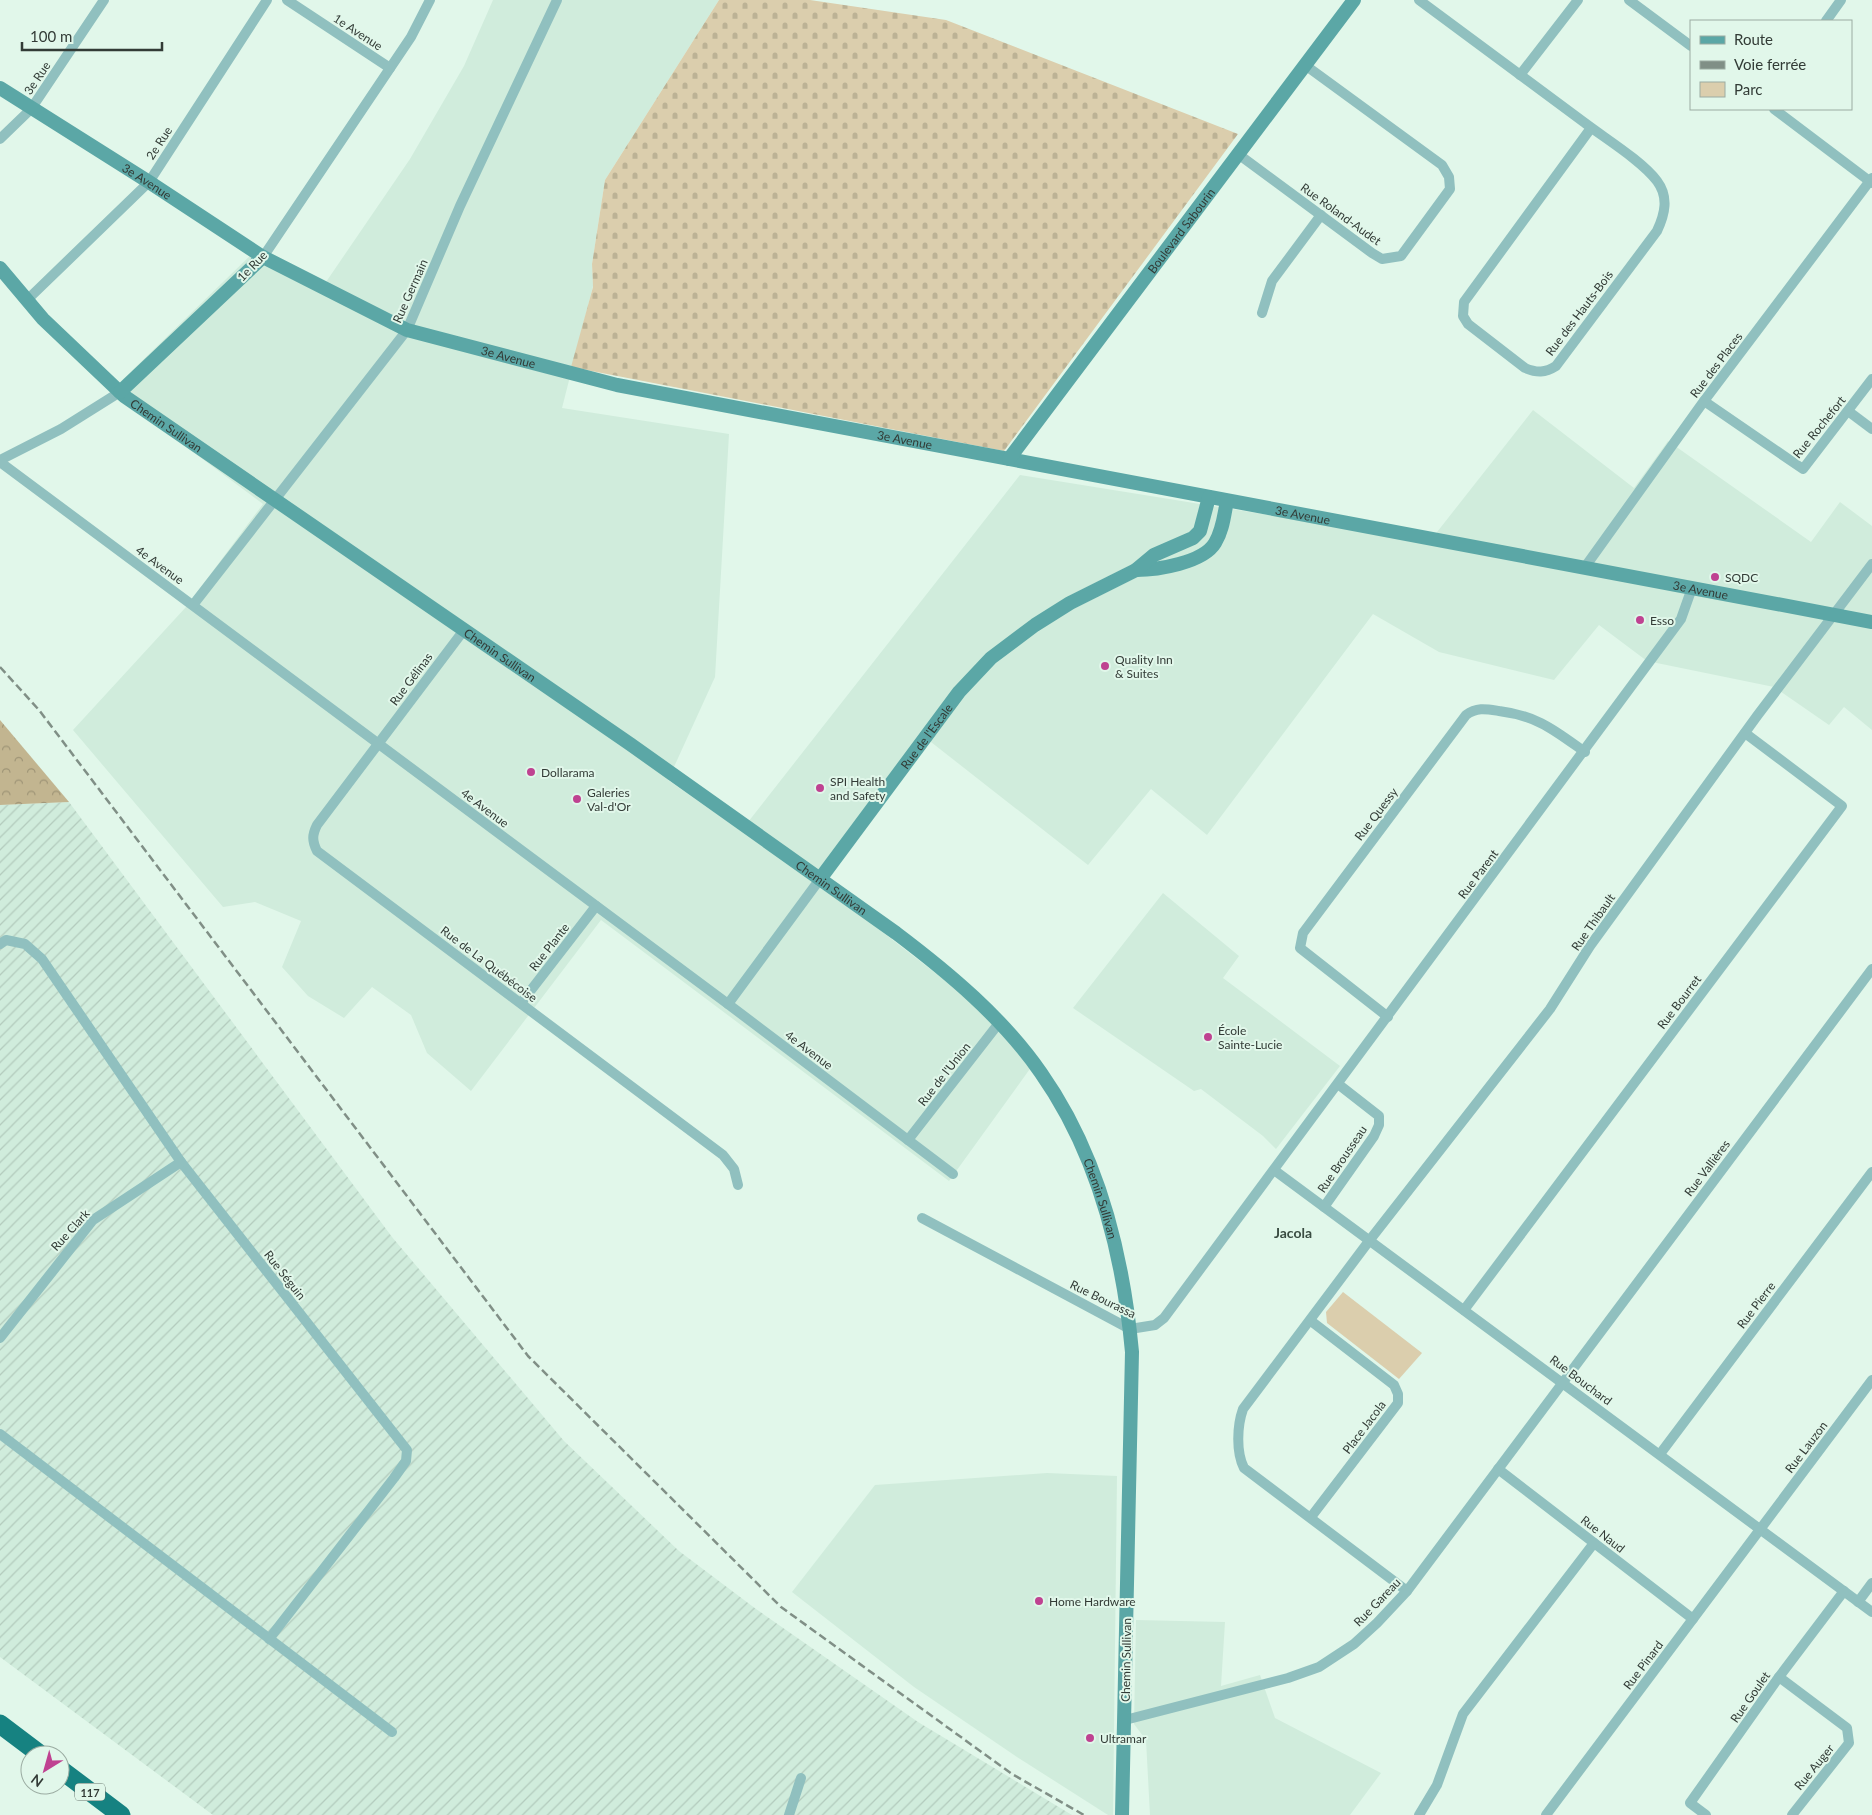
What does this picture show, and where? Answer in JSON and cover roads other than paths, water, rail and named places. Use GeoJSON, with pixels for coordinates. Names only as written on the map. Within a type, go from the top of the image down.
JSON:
{"type":"FeatureCollection","features":[{"type":"Feature","properties":{"kind":"highway"},"geometry":{"type":"LineString","coordinates":[[0,1724],[28,1745]]}},
{"type":"Feature","properties":{"kind":"highway","name":"117"},"geometry":{"type":"LineString","coordinates":[[70,1777],[121,1815]]}},
{"type":"Feature","properties":{"kind":"main road","name":"Boulevard Sabourin"},"geometry":{"type":"LineString","coordinates":[[1008,459],[1354,0]]}},
{"type":"Feature","properties":{"kind":"main road","name":"3e Avenue"},"geometry":{"type":"LineString","coordinates":[[0,88],[263,257],[407,330],[617,385],[1872,622]]}},
{"type":"Feature","properties":{"kind":"main road","name":"1e Rue"},"geometry":{"type":"LineString","coordinates":[[120,392],[263,257]]}},
{"type":"Feature","properties":{"kind":"main road","name":"Chemin Sullivan"},"geometry":{"type":"LineString","coordinates":[[0,268],[26,301],[120,392],[630,744],[820,879],[938,966],[999,1023],[1041,1073],[1079,1139],[1099,1190],[1111,1230],[1124,1287],[1130,1329],[1132,1352],[1122,1815]]}},
{"type":"Feature","properties":{"kind":"main road","name":"Rue de l'Escale"},"geometry":{"type":"LineString","coordinates":[[820,879],[960,692],[991,658],[1035,625],[1070,603],[1136,570],[1154,555],[1186,542],[1200,531],[1209,497]]}},
{"type":"Feature","properties":{"kind":"main road","name":"Rue de l'Escale"},"geometry":{"type":"LineString","coordinates":[[1136,570],[1158,570],[1205,553],[1215,544],[1220,533],[1226,501]]}},
{"type":"Feature","properties":{"kind":"street","name":"2e Rue"},"geometry":{"type":"LineString","coordinates":[[26,301],[149,182],[267,0]]}},
{"type":"Feature","properties":{"kind":"street","name":"1e Avenue"},"geometry":{"type":"LineString","coordinates":[[287,0],[390,68]]}},
{"type":"Feature","properties":{"kind":"street","name":"1e Rue"},"geometry":{"type":"LineString","coordinates":[[263,257],[411,36],[430,0]]}},
{"type":"Feature","properties":{"kind":"street","name":"Rue Germain"},"geometry":{"type":"LineString","coordinates":[[193,606],[274,499],[407,330],[460,206],[557,0]]}},
{"type":"Feature","properties":{"kind":"street","name":"Rue des Hauts-Bois"},"geometry":{"type":"LineString","coordinates":[[1419,0],[1592,128],[1657,181],[1665,198],[1663,219],[1657,231],[1556,366],[1542,372],[1534,372],[1525,368],[1468,324],[1463,316],[1464,302],[1592,128]]}},
{"type":"Feature","properties":{"kind":"street"},"geometry":{"type":"LineString","coordinates":[[1520,75],[1578,0]]}},
{"type":"Feature","properties":{"kind":"street"},"geometry":{"type":"LineString","coordinates":[[1629,0],[1690,45]]}},
{"type":"Feature","properties":{"kind":"street"},"geometry":{"type":"LineString","coordinates":[[1827,20],[1841,0]]}},
{"type":"Feature","properties":{"kind":"street","name":"3e Rue"},"geometry":{"type":"LineString","coordinates":[[0,139],[31,109],[100,1]]}},
{"type":"Feature","properties":{"kind":"street","name":"Rue Roland-Audet"},"geometry":{"type":"LineString","coordinates":[[1238,154],[1382,259],[1400,256],[1450,189],[1449,176],[1442,166],[1305,65]]}},
{"type":"Feature","properties":{"kind":"street"},"geometry":{"type":"LineString","coordinates":[[1775,110],[1871,180]]}},
{"type":"Feature","properties":{"kind":"street","name":"Rue des Places"},"geometry":{"type":"LineString","coordinates":[[1585,567],[1704,401],[1871,180]]}},
{"type":"Feature","properties":{"kind":"street"},"geometry":{"type":"LineString","coordinates":[[1262,313],[1272,281],[1321,215]]}},
{"type":"Feature","properties":{"kind":"street","name":"Rue Rochefort"},"geometry":{"type":"LineString","coordinates":[[1704,401],[1803,470],[1872,379]]}},
{"type":"Feature","properties":{"kind":"street","name":"1e Rue"},"geometry":{"type":"LineString","coordinates":[[0,461],[61,429],[120,392]]}},
{"type":"Feature","properties":{"kind":"street"},"geometry":{"type":"LineString","coordinates":[[1848,411],[1872,429]]}},
{"type":"Feature","properties":{"kind":"street","name":"4e Avenue"},"geometry":{"type":"LineString","coordinates":[[0,461],[953,1174]]}},
{"type":"Feature","properties":{"kind":"street","name":"Rue Thibault"},"geometry":{"type":"LineString","coordinates":[[1369,1241],[1550,1009],[1590,946],[1745,733],[1872,564]]}},
{"type":"Feature","properties":{"kind":"street","name":"Rue Parent"},"geometry":{"type":"LineString","coordinates":[[1274,1170],[1585,752],[1681,619],[1692,588]]}},
{"type":"Feature","properties":{"kind":"street","name":"Rue Gélinas"},"geometry":{"type":"LineString","coordinates":[[379,743],[464,630]]}},
{"type":"Feature","properties":{"kind":"street","name":"Rue Quessy"},"geometry":{"type":"LineString","coordinates":[[1388,1017],[1300,948],[1303,933],[1314,917],[1466,715],[1472,710],[1480,708],[1523,714],[1539,721],[1585,752]]}},
{"type":"Feature","properties":{"kind":"street","name":"Rue Bourret"},"geometry":{"type":"LineString","coordinates":[[1464,1310],[1842,806],[1745,733]]}},
{"type":"Feature","properties":{"kind":"street","name":"Rue de La Québécoise"},"geometry":{"type":"LineString","coordinates":[[379,743],[317,825],[313,833],[313,842],[317,851],[723,1155],[734,1169],[738,1185]]}},
{"type":"Feature","properties":{"kind":"street","name":"Rue de l'Escale"},"geometry":{"type":"LineString","coordinates":[[728,1004],[820,879]]}},
{"type":"Feature","properties":{"kind":"street","name":"Rue Plante"},"geometry":{"type":"LineString","coordinates":[[521,1003],[596,906]]}},
{"type":"Feature","properties":{"kind":"street","name":"Rue Séguin"},"geometry":{"type":"LineString","coordinates":[[0,944],[6,940],[25,944],[42,959],[182,1162],[407,1450],[406,1461],[394,1478],[269,1638]]}},
{"type":"Feature","properties":{"kind":"street","name":"Rue Vallières"},"geometry":{"type":"LineString","coordinates":[[1562,1382],[1872,970]]}},
{"type":"Feature","properties":{"kind":"street","name":"Rue de l'Union"},"geometry":{"type":"LineString","coordinates":[[908,1140],[999,1023]]}},
{"type":"Feature","properties":{"kind":"street","name":"Rue Brousseau"},"geometry":{"type":"LineString","coordinates":[[1324,1207],[1374,1136],[1379,1125],[1379,1116],[1338,1084]]}},
{"type":"Feature","properties":{"kind":"street","name":"Rue Clark"},"geometry":{"type":"LineString","coordinates":[[0,1338],[92,1220],[182,1162]]}},
{"type":"Feature","properties":{"kind":"street","name":"Rue Bouchard"},"geometry":{"type":"LineString","coordinates":[[1274,1170],[1872,1612]]}},
{"type":"Feature","properties":{"kind":"street","name":"Rue Bourassa"},"geometry":{"type":"LineString","coordinates":[[922,1218],[1130,1329],[1154,1324],[1164,1318],[1274,1170]]}},
{"type":"Feature","properties":{"kind":"street","name":"Rue Pierre"},"geometry":{"type":"LineString","coordinates":[[1660,1454],[1872,1172]]}},
{"type":"Feature","properties":{"kind":"street"},"geometry":{"type":"LineString","coordinates":[[1369,1241],[1244,1409],[1240,1420],[1240,1460],[1244,1468],[1407,1590]]}},
{"type":"Feature","properties":{"kind":"street","name":"Place Jacola"},"geometry":{"type":"LineString","coordinates":[[1310,1321],[1394,1385],[1398,1394],[1398,1403],[1311,1517]]}},
{"type":"Feature","properties":{"kind":"street","name":"Rue Lauzon"},"geometry":{"type":"LineString","coordinates":[[1760,1529],[1872,1380]]}},
{"type":"Feature","properties":{"kind":"street","name":"Rue Gareau"},"geometry":{"type":"LineString","coordinates":[[1125,1720],[1288,1678],[1319,1667],[1366,1633],[1407,1590],[1562,1382]]}},
{"type":"Feature","properties":{"kind":"street"},"geometry":{"type":"LineString","coordinates":[[0,1434],[392,1732]]}},
{"type":"Feature","properties":{"kind":"street","name":"Rue Naud"},"geometry":{"type":"LineString","coordinates":[[1498,1469],[1693,1619]]}},
{"type":"Feature","properties":{"kind":"street","name":"Rue Pinard"},"geometry":{"type":"LineString","coordinates":[[1546,1815],[1760,1529]]}},
{"type":"Feature","properties":{"kind":"street"},"geometry":{"type":"LineString","coordinates":[[1420,1815],[1437,1785],[1463,1714],[1594,1543]]}},
{"type":"Feature","properties":{"kind":"street"},"geometry":{"type":"LineString","coordinates":[[1858,1602],[1872,1583]]}},
{"type":"Feature","properties":{"kind":"street","name":"Rue Goulet"},"geometry":{"type":"LineString","coordinates":[[1706,1815],[1690,1803],[1844,1591]]}},
{"type":"Feature","properties":{"kind":"street","name":"Rue Auger"},"geometry":{"type":"LineString","coordinates":[[1779,1678],[1847,1728],[1849,1743],[1792,1815]]}},
{"type":"Feature","properties":{"kind":"street"},"geometry":{"type":"LineString","coordinates":[[789,1815],[801,1778]]}},
{"type":"Feature","properties":{"kind":"railway"},"geometry":{"type":"LineString","coordinates":[[0,667],[39,710],[528,1356],[781,1607],[1012,1774],[1084,1815]]}},
{"type":"Feature","properties":{"kind":"place","name":"SQDC"},"geometry":{"type":"Point","coordinates":[1715,577]}},
{"type":"Feature","properties":{"kind":"place","name":"Esso"},"geometry":{"type":"Point","coordinates":[1640,620]}},
{"type":"Feature","properties":{"kind":"place","name":"Quality Inn & Suites"},"geometry":{"type":"Point","coordinates":[1105,666]}},
{"type":"Feature","properties":{"kind":"place","name":"Dollarama"},"geometry":{"type":"Point","coordinates":[531,772]}},
{"type":"Feature","properties":{"kind":"place","name":"SPI Health and Safety"},"geometry":{"type":"Point","coordinates":[820,788]}},
{"type":"Feature","properties":{"kind":"place","name":"Galeries Val-d'Or"},"geometry":{"type":"Point","coordinates":[577,799]}},
{"type":"Feature","properties":{"kind":"place","name":"École Sainte-Lucie"},"geometry":{"type":"Point","coordinates":[1208,1037]}},
{"type":"Feature","properties":{"kind":"place","name":"Home Hardware"},"geometry":{"type":"Point","coordinates":[1039,1601]}},
{"type":"Feature","properties":{"kind":"place","name":"Ultramar"},"geometry":{"type":"Point","coordinates":[1090,1738]}},
{"type":"Feature","properties":{"kind":"district","name":"Jacola"},"geometry":{"type":"Point","coordinates":[1293,1232]}}]}
